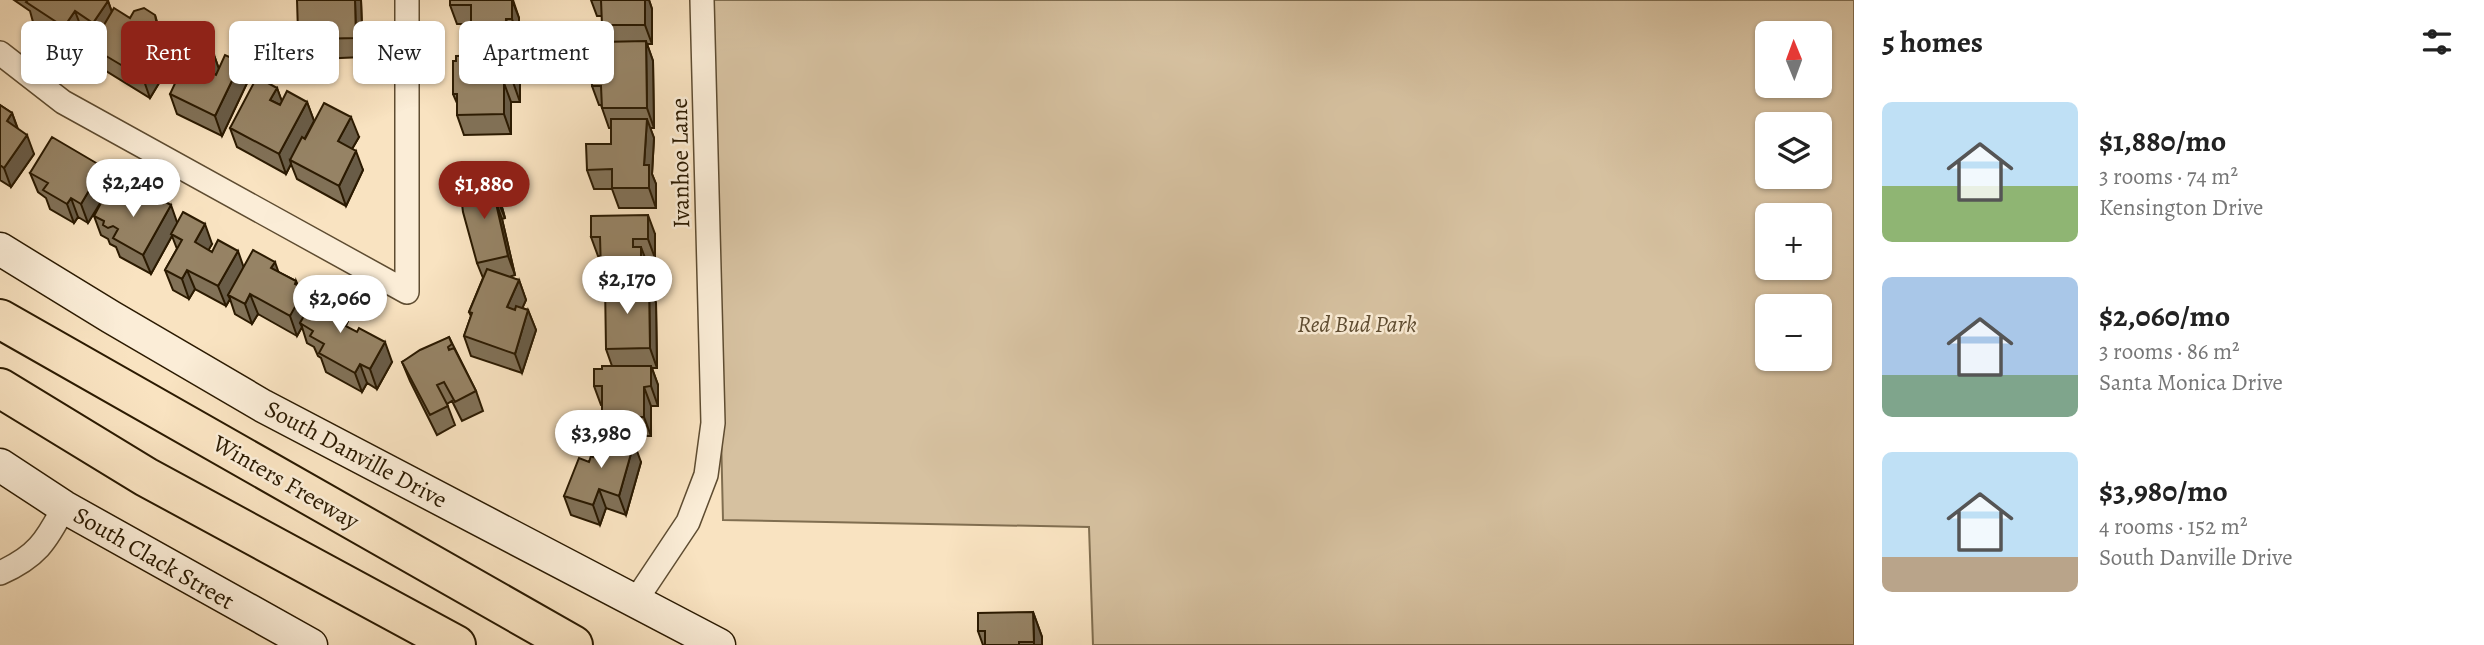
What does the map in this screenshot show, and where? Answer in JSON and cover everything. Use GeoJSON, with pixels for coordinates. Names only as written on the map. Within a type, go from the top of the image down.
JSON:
{"type":"FeatureCollection","features":[{"type":"Feature","properties":{"kind":"highway","name":"Winters Freeway"},"geometry":{"type":"LineString","coordinates":[[0,319],[573,645]]}},
{"type":"Feature","properties":{"kind":"highway"},"geometry":{"type":"LineString","coordinates":[[0,388],[146,477],[456,645]]}},
{"type":"Feature","properties":{"kind":"main road","name":"South Danville Drive"},"geometry":{"type":"LineString","coordinates":[[0,249],[263,406],[719,645]]}},
{"type":"Feature","properties":{"kind":"main road","name":"South Clack Street"},"geometry":{"type":"LineString","coordinates":[[0,466],[64,507],[311,645]]}},
{"type":"Feature","properties":{"kind":"street"},"geometry":{"type":"LineString","coordinates":[[0,53],[63,102],[407,292],[407,0]]}},
{"type":"Feature","properties":{"kind":"street","name":"Ivanhoe Lane"},"geometry":{"type":"LineString","coordinates":[[636,600],[688,522],[706,475],[713,423],[702,0]]}},
{"type":"Feature","properties":{"kind":"street"},"geometry":{"type":"LineString","coordinates":[[0,573],[18,565],[41,546],[64,507]]}},
{"type":"Feature","properties":{"kind":"green space","name":"Red Bud Park"},"geometry":{"type":"Polygon","coordinates":[[[711,0],[1854,0],[1854,645],[1093,645],[1089,527],[723,520],[711,0]]]}},
{"type":"Feature","properties":{"kind":"building"},"geometry":{"type":"Polygon","coordinates":[[[297,0],[355,0],[353,38],[339,38],[339,21],[298,21],[297,0]]]}},
{"type":"Feature","properties":{"kind":"building"},"geometry":{"type":"Polygon","coordinates":[[[450,0],[512,0],[512,19],[471,21],[471,5],[450,5],[450,0]]]}},
{"type":"Feature","properties":{"kind":"building"},"geometry":{"type":"Polygon","coordinates":[[[601,0],[645,0],[645,25],[614,25],[614,21],[602,21],[601,0]]]}},
{"type":"Feature","properties":{"kind":"building"},"geometry":{"type":"Polygon","coordinates":[[[108,1],[94,21],[75,11],[68,21],[55,21],[26,2],[108,1]]]}},
{"type":"Feature","properties":{"kind":"building"},"geometry":{"type":"Polygon","coordinates":[[[114,8],[130,18],[134,11],[144,8],[155,15],[156,21],[121,21],[121,65],[107,57],[106,21],[114,8]]]}},
{"type":"Feature","properties":{"kind":"building"},"geometry":{"type":"Polygon","coordinates":[[[646,41],[647,108],[602,108],[601,86],[592,84],[614,84],[614,42],[646,41]]]}},
{"type":"Feature","properties":{"kind":"building"},"geometry":{"type":"Polygon","coordinates":[[[225,55],[229,57],[230,84],[215,116],[170,94],[175,84],[215,84],[215,74],[225,55]]]}},
{"type":"Feature","properties":{"kind":"building"},"geometry":{"type":"Polygon","coordinates":[[[456,56],[459,56],[459,84],[504,84],[504,114],[457,115],[457,94],[453,94],[453,61],[456,61],[456,56]]]}},
{"type":"Feature","properties":{"kind":"building"},"geometry":{"type":"Polygon","coordinates":[[[253,84],[270,84],[277,88],[270,100],[280,105],[287,91],[307,102],[279,154],[230,128],[253,84]]]}},
{"type":"Feature","properties":{"kind":"building"},"geometry":{"type":"Polygon","coordinates":[[[324,103],[351,117],[338,141],[356,151],[339,186],[290,160],[302,137],[305,139],[324,103]]]}},
{"type":"Feature","properties":{"kind":"building"},"geometry":{"type":"Polygon","coordinates":[[[0,105],[12,113],[7,121],[27,135],[4,168],[0,165],[0,105]]]}},
{"type":"Feature","properties":{"kind":"building"},"geometry":{"type":"Polygon","coordinates":[[[611,119],[647,119],[644,165],[649,165],[649,188],[612,188],[612,169],[587,170],[586,144],[611,144],[611,119]]]}},
{"type":"Feature","properties":{"kind":"building"},"geometry":{"type":"Polygon","coordinates":[[[52,137],[103,167],[81,204],[71,198],[67,204],[43,190],[48,183],[30,173],[52,137]]]}},
{"type":"Feature","properties":{"kind":"building"},"geometry":{"type":"Polygon","coordinates":[[[493,180],[508,256],[477,263],[463,212],[460,188],[493,180]]]}},
{"type":"Feature","properties":{"kind":"building"},"geometry":{"type":"Polygon","coordinates":[[[108,190],[126,199],[128,195],[142,203],[147,192],[171,205],[143,255],[113,238],[118,229],[113,226],[108,228],[103,225],[104,221],[94,216],[108,190]]]}},
{"type":"Feature","properties":{"kind":"building"},"geometry":{"type":"Polygon","coordinates":[[[183,212],[205,224],[195,242],[212,252],[218,240],[238,251],[218,286],[187,270],[182,279],[165,270],[182,240],[171,234],[183,212]]]}},
{"type":"Feature","properties":{"kind":"building"},"geometry":{"type":"Polygon","coordinates":[[[648,215],[648,239],[633,239],[633,247],[641,247],[641,271],[601,271],[600,237],[591,237],[591,216],[648,215]]]}},
{"type":"Feature","properties":{"kind":"building"},"geometry":{"type":"Polygon","coordinates":[[[253,250],[275,262],[271,268],[305,289],[290,316],[250,294],[245,304],[228,295],[253,250]]]}},
{"type":"Feature","properties":{"kind":"building"},"geometry":{"type":"Polygon","coordinates":[[[487,269],[519,280],[507,307],[515,310],[516,306],[528,310],[515,354],[464,336],[472,313],[469,312],[487,269]]]}},
{"type":"Feature","properties":{"kind":"building"},"geometry":{"type":"Polygon","coordinates":[[[649,283],[650,348],[606,349],[605,284],[649,283]]]}},
{"type":"Feature","properties":{"kind":"building"},"geometry":{"type":"Polygon","coordinates":[[[319,289],[341,301],[332,319],[357,332],[359,328],[385,342],[370,369],[360,364],[355,373],[319,353],[324,344],[310,336],[313,331],[300,323],[319,289]]]}},
{"type":"Feature","properties":{"kind":"building"},"geometry":{"type":"Polygon","coordinates":[[[449,337],[452,344],[448,347],[449,350],[454,348],[476,391],[455,402],[444,382],[437,385],[448,406],[430,415],[402,362],[420,350],[449,337]]]}},
{"type":"Feature","properties":{"kind":"building"},"geometry":{"type":"Polygon","coordinates":[[[602,366],[651,366],[651,386],[644,387],[644,417],[602,417],[602,386],[594,386],[594,369],[602,369],[602,366]]]}},
{"type":"Feature","properties":{"kind":"building"},"geometry":{"type":"Polygon","coordinates":[[[601,432],[634,443],[619,496],[599,489],[593,505],[564,496],[579,458],[589,462],[601,432]]]}},
{"type":"Feature","properties":{"kind":"building"},"geometry":{"type":"Polygon","coordinates":[[[1033,612],[1034,642],[985,645],[985,631],[978,631],[978,613],[1033,612]]]}}]}
